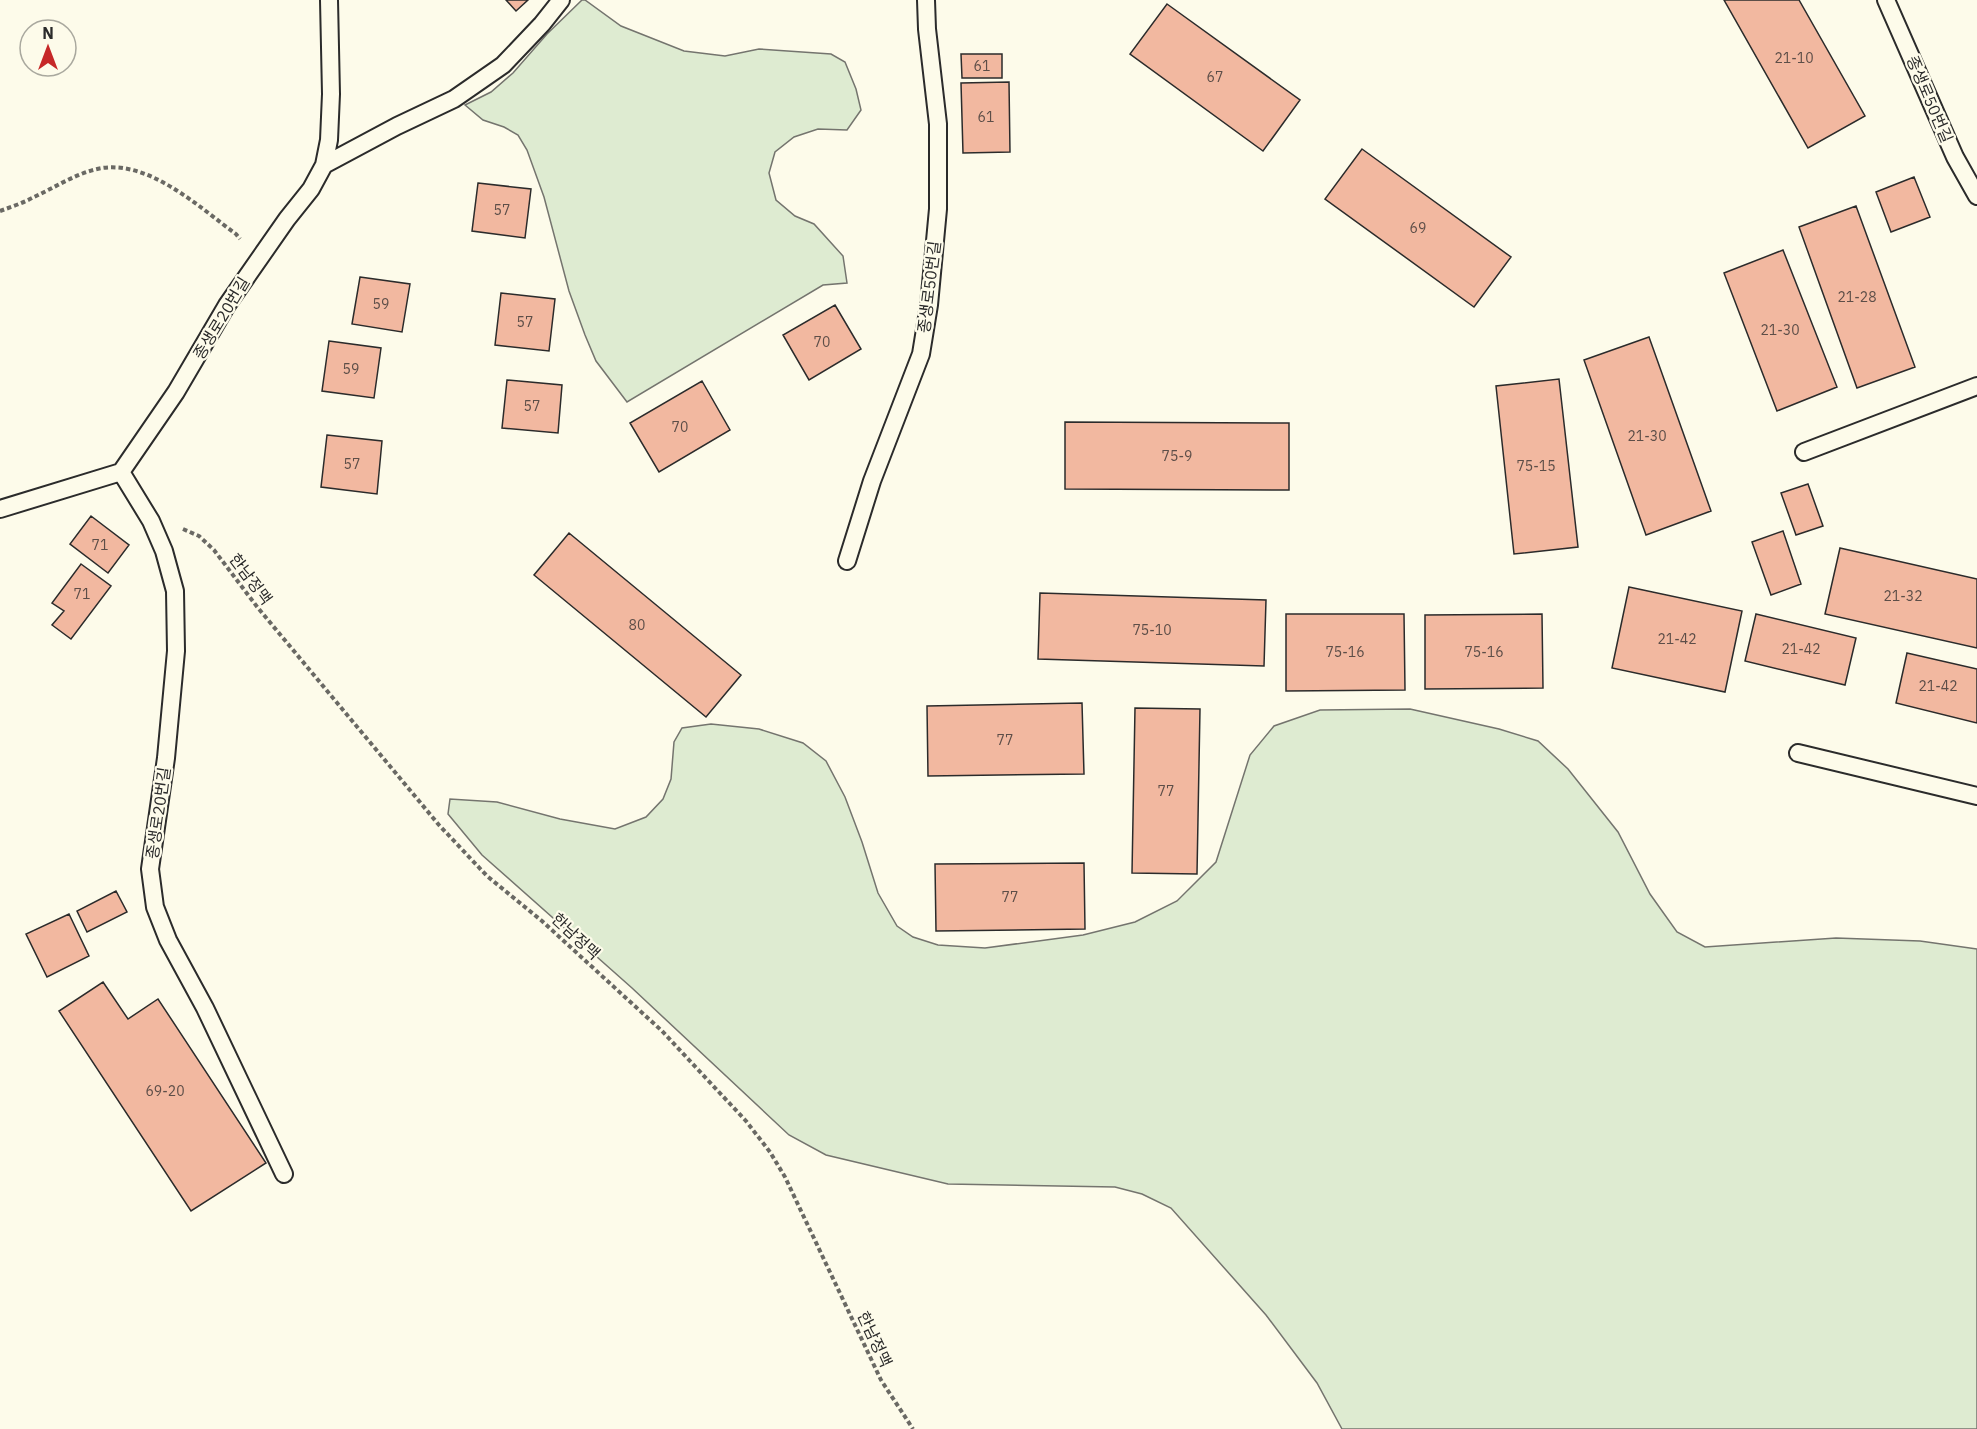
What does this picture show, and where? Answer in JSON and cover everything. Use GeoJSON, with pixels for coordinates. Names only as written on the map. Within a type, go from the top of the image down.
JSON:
{"type":"FeatureCollection","features":[{"type":"Feature","properties":{"kind":"lane","name":"종생로20번길"},"geometry":{"type":"LineString","coordinates":[[284,1174],[205,1008],[168,940],[155,907],[150,869],[166,758],[176,651],[175,591],[164,551],[151,521],[121,472],[176,392],[227,305],[256,261],[311,189],[324,165],[329,140],[331,94],[329,0]]}},
{"type":"Feature","properties":{"kind":"lane"},"geometry":{"type":"LineString","coordinates":[[324,165],[454,99],[503,65],[561,0]]}},
{"type":"Feature","properties":{"kind":"lane","name":"종생로50번길"},"geometry":{"type":"LineString","coordinates":[[847,561],[872,481],[921,354],[929,305],[938,208],[938,124],[926,0]]}},
{"type":"Feature","properties":{"kind":"lane","name":"종생로50번길"},"geometry":{"type":"LineString","coordinates":[[1886,0],[1955,158],[1977,196]]}},
{"type":"Feature","properties":{"kind":"lane"},"geometry":{"type":"LineString","coordinates":[[1804,452],[1977,386]]}},
{"type":"Feature","properties":{"kind":"lane"},"geometry":{"type":"LineString","coordinates":[[0,509],[121,472]]}},
{"type":"Feature","properties":{"kind":"lane"},"geometry":{"type":"LineString","coordinates":[[1798,753],[1977,796]]}},
{"type":"Feature","properties":{"kind":"path"},"geometry":{"type":"LineString","coordinates":[[0,211],[32,199],[70,178],[103,168],[130,169],[164,182],[236,234],[256,261]]}},
{"type":"Feature","properties":{"kind":"path","name":"한남정맥"},"geometry":{"type":"LineString","coordinates":[[151,521],[177,527],[199,536],[214,550],[265,618],[438,825],[487,876],[542,921],[662,1031],[746,1121],[770,1152],[785,1177],[881,1380],[913,1429]]}},
{"type":"Feature","properties":{"kind":"green space"},"geometry":{"type":"Polygon","coordinates":[[[582,0],[621,26],[684,51],[725,56],[759,49],[831,54],[845,62],[856,89],[861,110],[847,130],[818,129],[794,137],[775,152],[769,173],[776,200],[795,216],[814,224],[843,256],[847,283],[823,285],[627,402],[596,361],[585,335],[569,291],[544,197],[527,150],[518,135],[504,127],[483,120],[465,105],[491,92],[513,73],[547,34],[582,0]]]}},
{"type":"Feature","properties":{"kind":"green space"},"geometry":{"type":"Polygon","coordinates":[[[1410,709],[1499,729],[1538,741],[1568,769],[1618,832],[1650,894],[1677,932],[1705,947],[1836,938],[1920,941],[1977,949],[1977,1429],[1342,1429],[1317,1383],[1266,1315],[1171,1208],[1142,1194],[1115,1187],[948,1184],[826,1155],[789,1135],[632,988],[482,855],[448,814],[450,799],[497,802],[560,819],[615,829],[646,817],[663,799],[671,779],[674,742],[682,728],[711,724],[759,729],[803,743],[826,761],[845,797],[878,893],[897,926],[913,937],[938,945],[985,948],[1083,935],[1135,922],[1177,901],[1216,862],[1250,755],[1274,726],[1320,710],[1410,709]]]}},
{"type":"Feature","properties":{"kind":"building"},"geometry":{"type":"Polygon","coordinates":[[[506,0],[528,0],[516,11],[506,0]]]}},
{"type":"Feature","properties":{"kind":"building"},"geometry":{"type":"Polygon","coordinates":[[[1724,0],[1799,0],[1865,116],[1808,148],[1724,0]]]}},
{"type":"Feature","properties":{"kind":"building"},"geometry":{"type":"Polygon","coordinates":[[[1167,4],[1300,100],[1263,151],[1130,54],[1167,4]]]}},
{"type":"Feature","properties":{"kind":"building"},"geometry":{"type":"Polygon","coordinates":[[[961,54],[1002,54],[1002,78],[962,78],[961,54]]]}},
{"type":"Feature","properties":{"kind":"building"},"geometry":{"type":"Polygon","coordinates":[[[1009,82],[1010,152],[963,153],[961,83],[1009,82]]]}},
{"type":"Feature","properties":{"kind":"building"},"geometry":{"type":"Polygon","coordinates":[[[1362,149],[1511,257],[1474,307],[1325,199],[1362,149]]]}},
{"type":"Feature","properties":{"kind":"building"},"geometry":{"type":"Polygon","coordinates":[[[1914,177],[1930,217],[1891,232],[1876,192],[1914,177]]]}},
{"type":"Feature","properties":{"kind":"building"},"geometry":{"type":"Polygon","coordinates":[[[478,183],[531,189],[525,238],[472,231],[478,183]]]}},
{"type":"Feature","properties":{"kind":"building"},"geometry":{"type":"Polygon","coordinates":[[[1856,206],[1915,367],[1857,388],[1799,227],[1856,206]]]}},
{"type":"Feature","properties":{"kind":"building"},"geometry":{"type":"Polygon","coordinates":[[[1783,250],[1837,387],[1777,411],[1724,273],[1783,250]]]}},
{"type":"Feature","properties":{"kind":"building"},"geometry":{"type":"Polygon","coordinates":[[[360,277],[410,284],[402,332],[352,324],[360,277]]]}},
{"type":"Feature","properties":{"kind":"building"},"geometry":{"type":"Polygon","coordinates":[[[501,293],[555,299],[549,351],[495,345],[501,293]]]}},
{"type":"Feature","properties":{"kind":"building"},"geometry":{"type":"Polygon","coordinates":[[[835,305],[861,349],[809,380],[783,335],[835,305]]]}},
{"type":"Feature","properties":{"kind":"building"},"geometry":{"type":"Polygon","coordinates":[[[1649,337],[1711,511],[1646,535],[1584,360],[1649,337]]]}},
{"type":"Feature","properties":{"kind":"building"},"geometry":{"type":"Polygon","coordinates":[[[329,341],[381,348],[374,398],[322,391],[329,341]]]}},
{"type":"Feature","properties":{"kind":"building"},"geometry":{"type":"Polygon","coordinates":[[[1559,379],[1578,547],[1514,554],[1496,386],[1559,379]]]}},
{"type":"Feature","properties":{"kind":"building"},"geometry":{"type":"Polygon","coordinates":[[[507,380],[562,385],[558,433],[502,428],[507,380]]]}},
{"type":"Feature","properties":{"kind":"building"},"geometry":{"type":"Polygon","coordinates":[[[702,381],[730,430],[659,472],[630,423],[702,381]]]}},
{"type":"Feature","properties":{"kind":"building"},"geometry":{"type":"Polygon","coordinates":[[[1065,422],[1289,423],[1289,490],[1065,489],[1065,422]]]}},
{"type":"Feature","properties":{"kind":"building"},"geometry":{"type":"Polygon","coordinates":[[[327,435],[382,441],[377,494],[321,487],[327,435]]]}},
{"type":"Feature","properties":{"kind":"building"},"geometry":{"type":"Polygon","coordinates":[[[1808,484],[1823,526],[1796,535],[1781,493],[1808,484]]]}},
{"type":"Feature","properties":{"kind":"building"},"geometry":{"type":"Polygon","coordinates":[[[91,516],[129,545],[108,573],[70,544],[91,516]]]}},
{"type":"Feature","properties":{"kind":"building"},"geometry":{"type":"Polygon","coordinates":[[[1783,531],[1801,584],[1771,595],[1752,542],[1783,531]]]}},
{"type":"Feature","properties":{"kind":"building"},"geometry":{"type":"Polygon","coordinates":[[[569,533],[741,675],[706,717],[534,575],[569,533]]]}},
{"type":"Feature","properties":{"kind":"building"},"geometry":{"type":"Polygon","coordinates":[[[1840,548],[1977,579],[1977,648],[1825,614],[1840,548]]]}},
{"type":"Feature","properties":{"kind":"building"},"geometry":{"type":"Polygon","coordinates":[[[81,564],[111,586],[71,639],[52,625],[64,611],[52,603],[81,564]]]}},
{"type":"Feature","properties":{"kind":"building"},"geometry":{"type":"Polygon","coordinates":[[[1629,587],[1742,611],[1725,692],[1612,668],[1629,587]]]}},
{"type":"Feature","properties":{"kind":"building"},"geometry":{"type":"Polygon","coordinates":[[[1040,593],[1266,600],[1264,666],[1038,659],[1040,593]]]}},
{"type":"Feature","properties":{"kind":"building"},"geometry":{"type":"Polygon","coordinates":[[[1286,614],[1404,614],[1405,690],[1286,691],[1286,614]]]}},
{"type":"Feature","properties":{"kind":"building"},"geometry":{"type":"Polygon","coordinates":[[[1542,614],[1543,688],[1425,689],[1425,615],[1542,614]]]}},
{"type":"Feature","properties":{"kind":"building"},"geometry":{"type":"Polygon","coordinates":[[[1756,614],[1856,638],[1845,685],[1745,661],[1756,614]]]}},
{"type":"Feature","properties":{"kind":"building"},"geometry":{"type":"Polygon","coordinates":[[[1907,653],[1977,669],[1977,723],[1896,703],[1907,653]]]}},
{"type":"Feature","properties":{"kind":"building"},"geometry":{"type":"Polygon","coordinates":[[[1082,703],[1084,774],[928,776],[927,706],[1082,703]]]}},
{"type":"Feature","properties":{"kind":"building"},"geometry":{"type":"Polygon","coordinates":[[[1135,708],[1200,709],[1197,874],[1132,873],[1135,708]]]}},
{"type":"Feature","properties":{"kind":"building"},"geometry":{"type":"Polygon","coordinates":[[[1084,863],[1085,929],[936,931],[935,864],[1084,863]]]}},
{"type":"Feature","properties":{"kind":"building"},"geometry":{"type":"Polygon","coordinates":[[[116,891],[127,912],[87,932],[77,911],[116,891]]]}},
{"type":"Feature","properties":{"kind":"building"},"geometry":{"type":"Polygon","coordinates":[[[69,914],[89,956],[47,977],[26,934],[69,914]]]}},
{"type":"Feature","properties":{"kind":"building"},"geometry":{"type":"Polygon","coordinates":[[[103,982],[128,1019],[158,999],[266,1163],[191,1211],[59,1011],[103,982]]]}}]}
